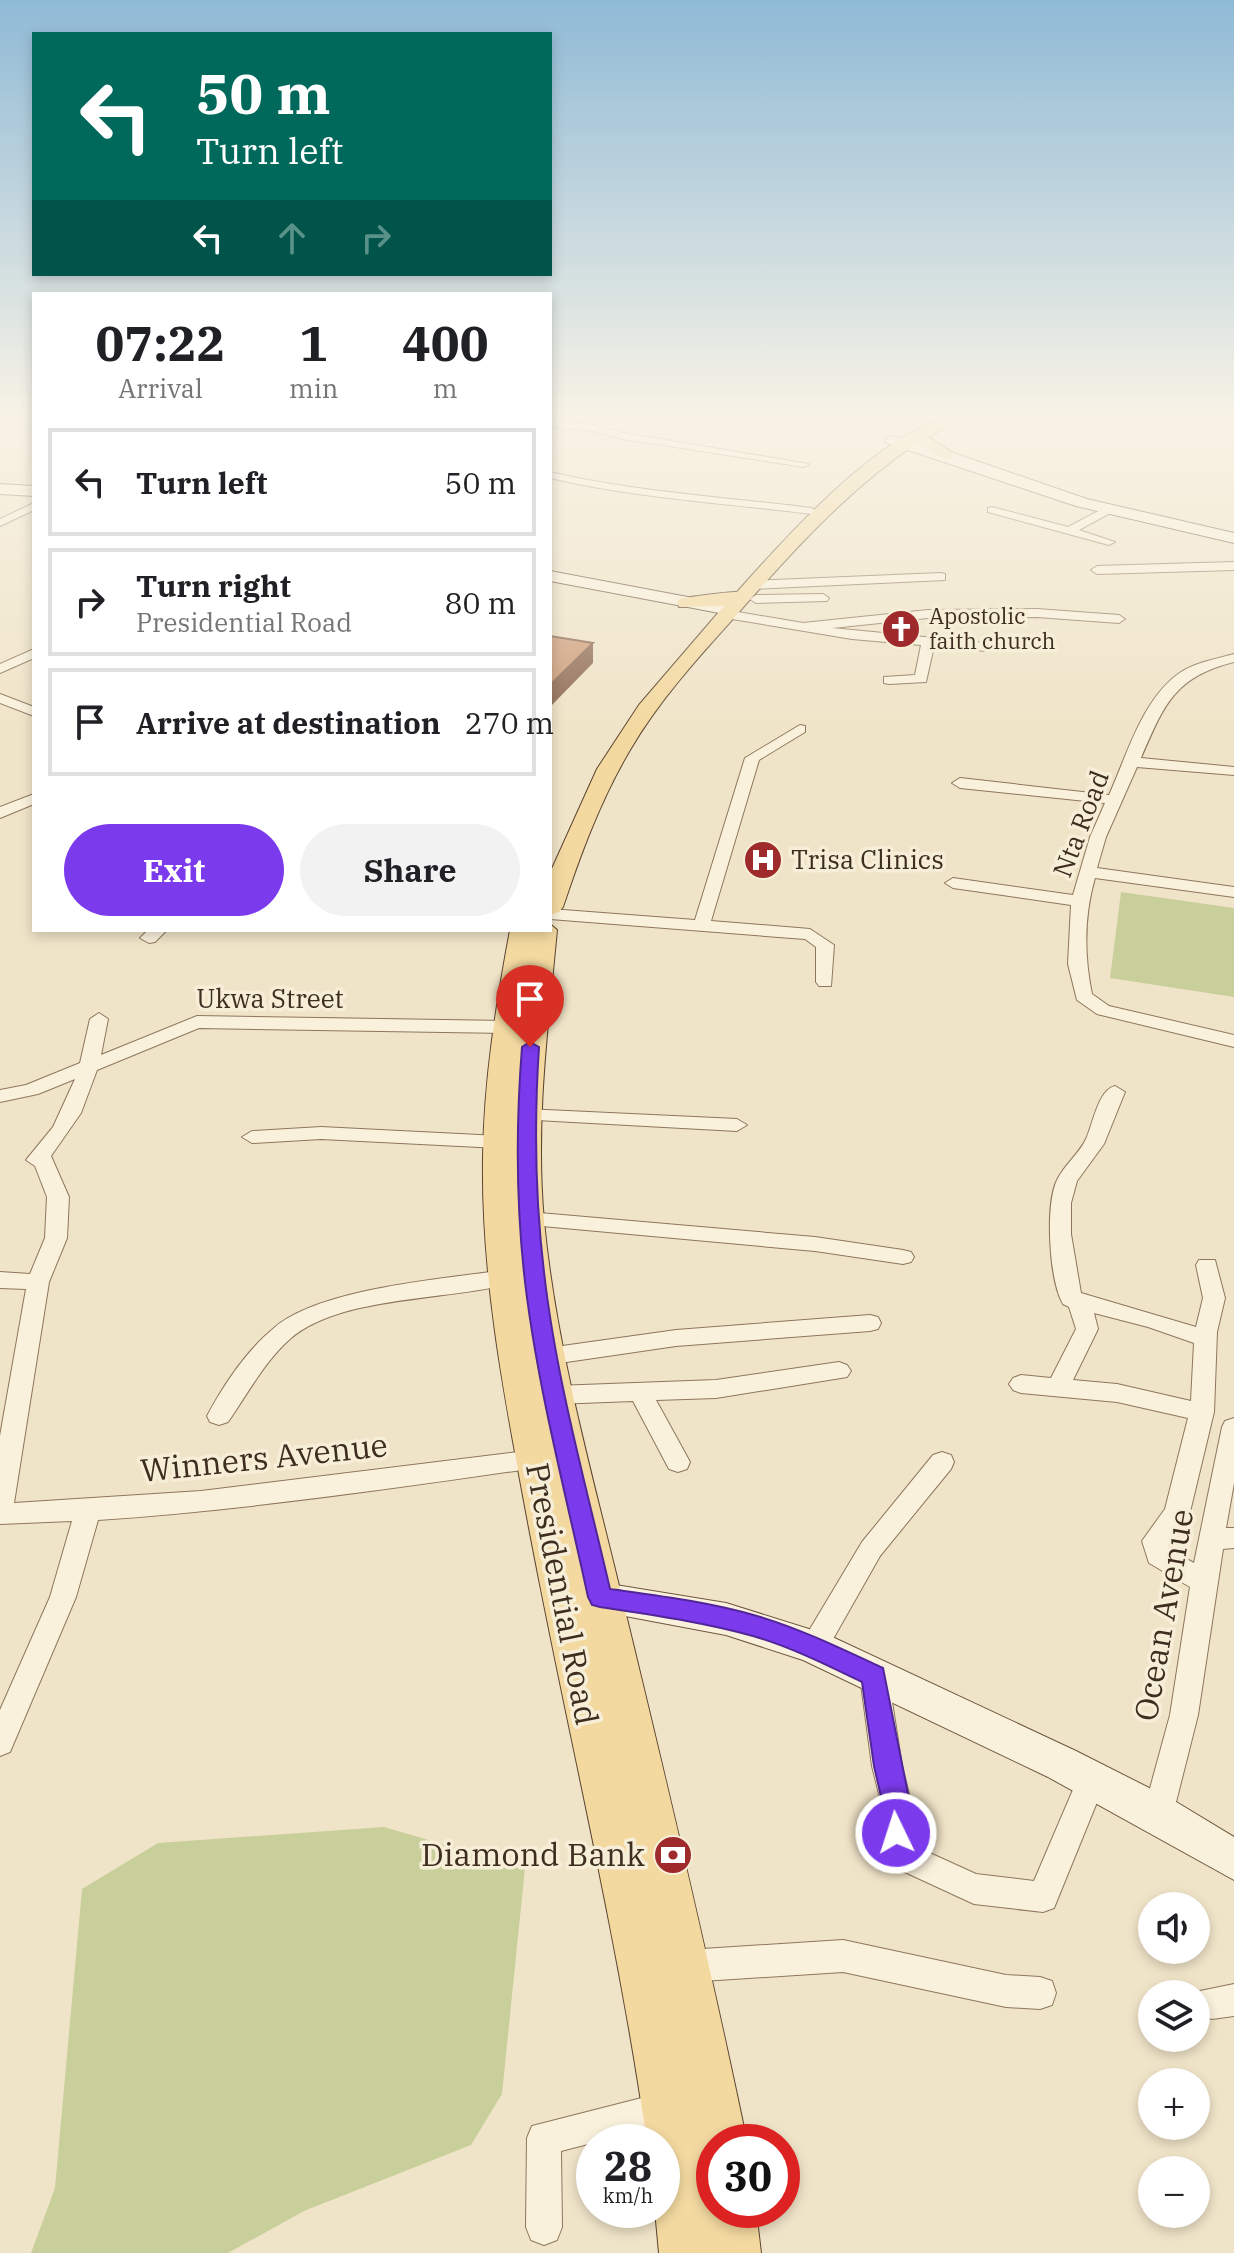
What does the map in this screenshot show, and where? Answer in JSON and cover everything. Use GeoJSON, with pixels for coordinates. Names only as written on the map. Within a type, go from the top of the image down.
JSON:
{"type":"FeatureCollection","features":[{"type":"Feature","properties":{"kind":"main road"},"geometry":{"type":"LineString","coordinates":[[552,846],[575,797],[618,721],[804,520]]}},
{"type":"Feature","properties":{"kind":"main road"},"geometry":{"type":"LineString","coordinates":[[782,547],[813,520]]}},
{"type":"Feature","properties":{"kind":"main road"},"geometry":{"type":"LineString","coordinates":[[1154,520],[1234,538]]}},
{"type":"Feature","properties":{"kind":"main road"},"geometry":{"type":"LineString","coordinates":[[552,576],[684,606],[696,614],[725,607]]}},
{"type":"Feature","properties":{"kind":"main road"},"geometry":{"type":"LineString","coordinates":[[552,582],[684,606],[717,602],[725,607]]}},
{"type":"Feature","properties":{"kind":"main road"},"geometry":{"type":"LineString","coordinates":[[552,902],[582,825],[618,751],[725,607]]}},
{"type":"Feature","properties":{"kind":"main road","name":"Presidential Road"},"geometry":{"type":"LineString","coordinates":[[523,932],[514,1041],[499,1142],[534,1363],[535,1459],[559,1590],[660,2048],[686,2253]]}},
{"type":"Feature","properties":{"kind":"main road","name":"Presidential Road"},"geometry":{"type":"LineString","coordinates":[[517,1248],[525,1115],[514,1041],[543,932]]}},
{"type":"Feature","properties":{"kind":"main road","name":"Presidential Road"},"geometry":{"type":"LineString","coordinates":[[534,1363],[555,1395],[687,1966],[718,2124]]}},
{"type":"Feature","properties":{"kind":"main road"},"geometry":{"type":"LineString","coordinates":[[559,1590],[726,1619],[814,1647],[1091,1780],[1158,1814],[1234,1860]]}},
{"type":"Feature","properties":{"kind":"main road"},"geometry":{"type":"LineString","coordinates":[[731,2228],[734,2253]]}},
{"type":"Feature","properties":{"kind":"street"},"geometry":{"type":"LineString","coordinates":[[1030,520],[1109,542]]}},
{"type":"Feature","properties":{"kind":"street"},"geometry":{"type":"LineString","coordinates":[[1070,531],[1090,520]]}},
{"type":"Feature","properties":{"kind":"street"},"geometry":{"type":"LineString","coordinates":[[1097,570],[1234,566]]}},
{"type":"Feature","properties":{"kind":"street"},"geometry":{"type":"LineString","coordinates":[[725,607],[941,577]]}},
{"type":"Feature","properties":{"kind":"street"},"geometry":{"type":"LineString","coordinates":[[725,607],[823,598]]}},
{"type":"Feature","properties":{"kind":"street"},"geometry":{"type":"LineString","coordinates":[[725,607],[802,627],[873,638],[979,646]]}},
{"type":"Feature","properties":{"kind":"street"},"geometry":{"type":"LineString","coordinates":[[802,627],[928,614],[1037,613],[1119,619]]}},
{"type":"Feature","properties":{"kind":"street"},"geometry":{"type":"LineString","coordinates":[[889,680],[921,679],[928,641]]}},
{"type":"Feature","properties":{"kind":"street"},"geometry":{"type":"LineString","coordinates":[[0,669],[32,654]]}},
{"type":"Feature","properties":{"kind":"street","name":"Nta Road"},"geometry":{"type":"LineString","coordinates":[[1234,658],[1194,669],[1166,691],[1098,837],[1080,901],[1077,964],[1083,996],[1103,1010],[1234,1041]]}},
{"type":"Feature","properties":{"kind":"street"},"geometry":{"type":"LineString","coordinates":[[0,698],[32,711]]}},
{"type":"Feature","properties":{"kind":"street"},"geometry":{"type":"LineString","coordinates":[[702,924],[752,758],[800,729]]}},
{"type":"Feature","properties":{"kind":"street"},"geometry":{"type":"LineString","coordinates":[[1134,762],[1234,771]]}},
{"type":"Feature","properties":{"kind":"street"},"geometry":{"type":"LineString","coordinates":[[960,783],[1116,800]]}},
{"type":"Feature","properties":{"kind":"street"},"geometry":{"type":"LineString","coordinates":[[0,813],[32,800]]}},
{"type":"Feature","properties":{"kind":"street"},"geometry":{"type":"LineString","coordinates":[[1087,872],[1234,892]]}},
{"type":"Feature","properties":{"kind":"street"},"geometry":{"type":"LineString","coordinates":[[953,883],[1080,901]]}},
{"type":"Feature","properties":{"kind":"street"},"geometry":{"type":"LineString","coordinates":[[552,914],[795,931],[819,938],[825,945],[825,982]]}},
{"type":"Feature","properties":{"kind":"street"},"geometry":{"type":"LineString","coordinates":[[0,1511],[38,1282],[56,1238],[58,1197],[38,1158],[71,1116],[86,1083],[99,1019]]}},
{"type":"Feature","properties":{"kind":"street","name":"Ukwa Street"},"geometry":{"type":"LineString","coordinates":[[0,1096],[31,1090],[197,1022],[514,1041]]}},
{"type":"Feature","properties":{"kind":"street"},"geometry":{"type":"LineString","coordinates":[[1115,1092],[1094,1144],[1067,1180],[1060,1203],[1060,1234],[1071,1298],[1153,1320],[1206,1339]]}},
{"type":"Feature","properties":{"kind":"street"},"geometry":{"type":"LineString","coordinates":[[525,1115],[737,1125]]}},
{"type":"Feature","properties":{"kind":"street"},"geometry":{"type":"LineString","coordinates":[[252,1137],[321,1133],[448,1142],[499,1142]]}},
{"type":"Feature","properties":{"kind":"street"},"geometry":{"type":"LineString","coordinates":[[219,1416],[284,1331],[310,1317],[517,1248],[815,1244],[903,1257]]}},
{"type":"Feature","properties":{"kind":"street"},"geometry":{"type":"LineString","coordinates":[[1205,1582],[1158,1556],[1154,1547],[1155,1541],[1177,1512],[1202,1412],[1206,1339],[1214,1298],[1207,1265]]}},
{"type":"Feature","properties":{"kind":"street"},"geometry":{"type":"LineString","coordinates":[[0,1280],[38,1282]]}},
{"type":"Feature","properties":{"kind":"street"},"geometry":{"type":"LineString","coordinates":[[1057,1389],[1087,1329],[1079,1302]]}},
{"type":"Feature","properties":{"kind":"street"},"geometry":{"type":"LineString","coordinates":[[534,1363],[676,1338],[870,1323]]}},
{"type":"Feature","properties":{"kind":"street"},"geometry":{"type":"LineString","coordinates":[[555,1395],[716,1389],[839,1371]]}},
{"type":"Feature","properties":{"kind":"street"},"geometry":{"type":"LineString","coordinates":[[1021,1384],[1117,1393],[1202,1412]]}},
{"type":"Feature","properties":{"kind":"street"},"geometry":{"type":"LineString","coordinates":[[640,1392],[678,1462]]}},
{"type":"Feature","properties":{"kind":"street","name":"Ocean Avenue"},"geometry":{"type":"LineString","coordinates":[[1158,1814],[1184,1715],[1205,1582],[1222,1539],[1234,1427]]}},
{"type":"Feature","properties":{"kind":"street","name":"Winners Avenue"},"geometry":{"type":"LineString","coordinates":[[0,1511],[87,1512],[385,1480],[535,1459]]}},
{"type":"Feature","properties":{"kind":"street"},"geometry":{"type":"LineString","coordinates":[[814,1647],[871,1549],[942,1462]]}},
{"type":"Feature","properties":{"kind":"street"},"geometry":{"type":"LineString","coordinates":[[0,1743],[63,1597],[87,1512]]}},
{"type":"Feature","properties":{"kind":"street"},"geometry":{"type":"LineString","coordinates":[[874,1676],[887,1766],[899,1814],[894,1852],[974,1889],[1043,1897],[1091,1780]]}},
{"type":"Feature","properties":{"kind":"street"},"geometry":{"type":"LineString","coordinates":[[687,1966],[843,1956],[1006,1991],[1040,1993]]}},
{"type":"Feature","properties":{"kind":"street"},"geometry":{"type":"LineString","coordinates":[[544,2227],[544,2138],[669,2108]]}},
{"type":"Feature","properties":{"kind":"green space"},"geometry":{"type":"Polygon","coordinates":[[[1121,892],[1234,908],[1234,997],[1110,978],[1121,892]]]}},
{"type":"Feature","properties":{"kind":"green space"},"geometry":{"type":"Polygon","coordinates":[[[384,1827],[525,1868],[502,2094],[471,2145],[304,2211],[228,2253],[31,2253],[55,2188],[82,1889],[158,1843],[384,1827]]]}},
{"type":"Feature","properties":{"kind":"building"},"geometry":{"type":"Polygon","coordinates":[[[552,636],[593,643],[552,683],[552,636]]]}},
{"type":"Feature","properties":{"kind":"place","name":"Apostolic faith church"},"geometry":{"type":"Point","coordinates":[901,629]}},
{"type":"Feature","properties":{"kind":"place","name":"Trisa Clinics"},"geometry":{"type":"Point","coordinates":[763,860]}},
{"type":"Feature","properties":{"kind":"place","name":"Diamond Bank"},"geometry":{"type":"Point","coordinates":[673,1855]}},
{"type":"Feature","properties":{"kind":"route"},"geometry":{"type":"LineString","coordinates":[[530,1047],[525,1115],[526,1172],[534,1274],[555,1395],[600,1597],[698,1612],[757,1627],[814,1647],[874,1676],[887,1766],[899,1814],[896,1833]]}}]}
